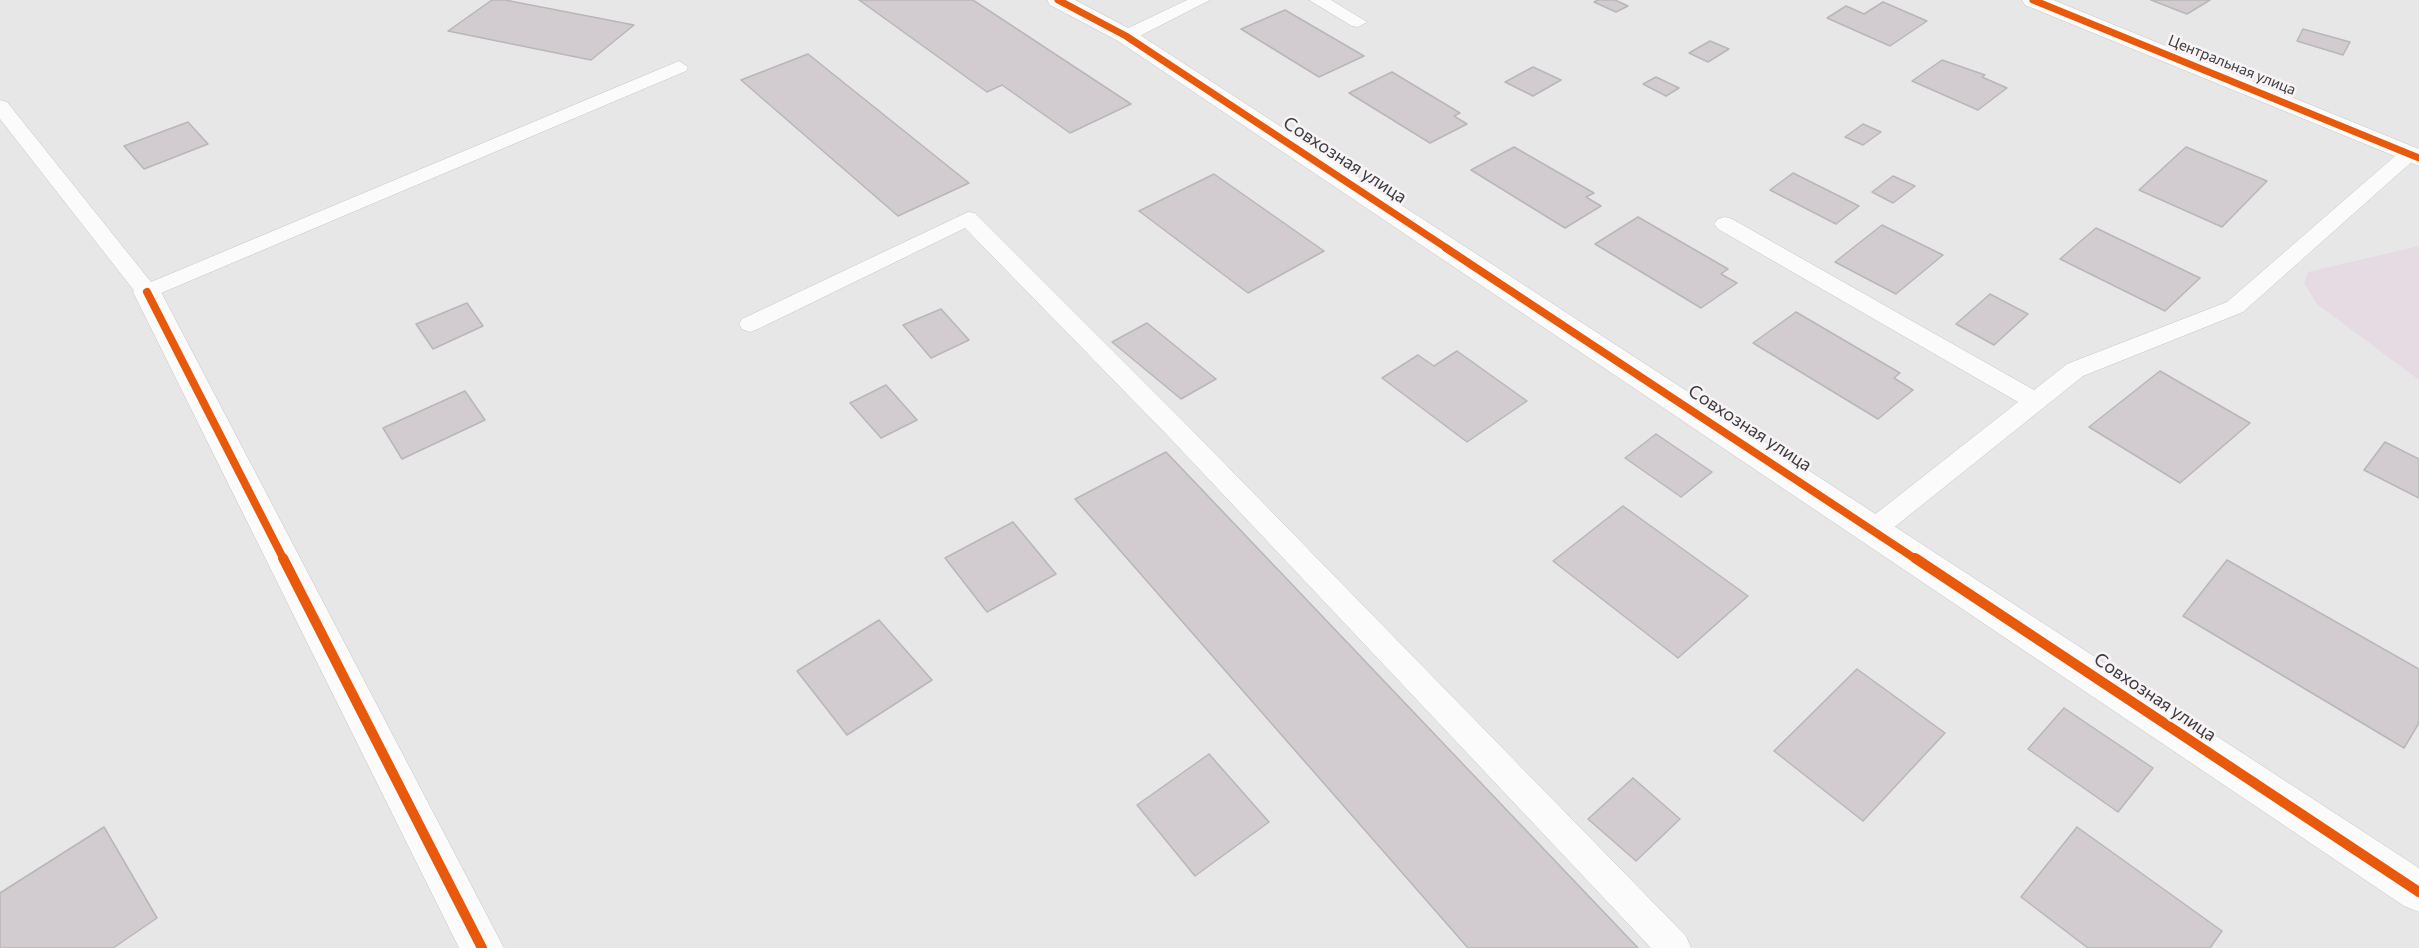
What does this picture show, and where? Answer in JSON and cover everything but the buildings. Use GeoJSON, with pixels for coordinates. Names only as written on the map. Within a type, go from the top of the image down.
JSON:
{"type":"FeatureCollection","features":[{"type":"Feature","properties":{"kind":"street","name":"Совхозная улица"},"geometry":{"type":"LineString","coordinates":[[1058,0],[1126,36],[2419,892]]}},
{"type":"Feature","properties":{"kind":"street","name":"Центральная улица"},"geometry":{"type":"LineString","coordinates":[[2033,0],[2414,156]]}},
{"type":"Feature","properties":{"kind":"street"},"geometry":{"type":"LineString","coordinates":[[147,292],[482,948]]}},
{"type":"Feature","properties":{"kind":"lane"},"geometry":{"type":"LineString","coordinates":[[1126,36],[1201,0]]}},
{"type":"Feature","properties":{"kind":"lane"},"geometry":{"type":"LineString","coordinates":[[1318,0],[1358,22]]}},
{"type":"Feature","properties":{"kind":"lane"},"geometry":{"type":"LineString","coordinates":[[0,106],[147,292],[679,67]]}},
{"type":"Feature","properties":{"kind":"lane"},"geometry":{"type":"LineString","coordinates":[[1873,530],[2075,370],[2235,307],[2414,156]]}},
{"type":"Feature","properties":{"kind":"lane"},"geometry":{"type":"LineString","coordinates":[[750,324],[968,218],[1176,429],[1674,948]]}},
{"type":"Feature","properties":{"kind":"lane"},"geometry":{"type":"LineString","coordinates":[[1725,224],[2036,401]]}},
{"type":"Feature","properties":{"kind":"shaded area"},"geometry":{"type":"Polygon","coordinates":[[[2419,246],[2419,380],[2317,304],[2304,283],[2308,272],[2419,246]]]}},
{"type":"Feature","properties":{"kind":"cycle path"},"geometry":{"type":"LineString","coordinates":[[1058,0],[1126,36],[2419,892]]}},
{"type":"Feature","properties":{"kind":"cycle path"},"geometry":{"type":"LineString","coordinates":[[2033,0],[2419,158]]}},
{"type":"Feature","properties":{"kind":"cycle path"},"geometry":{"type":"LineString","coordinates":[[147,292],[482,948]]}}]}
